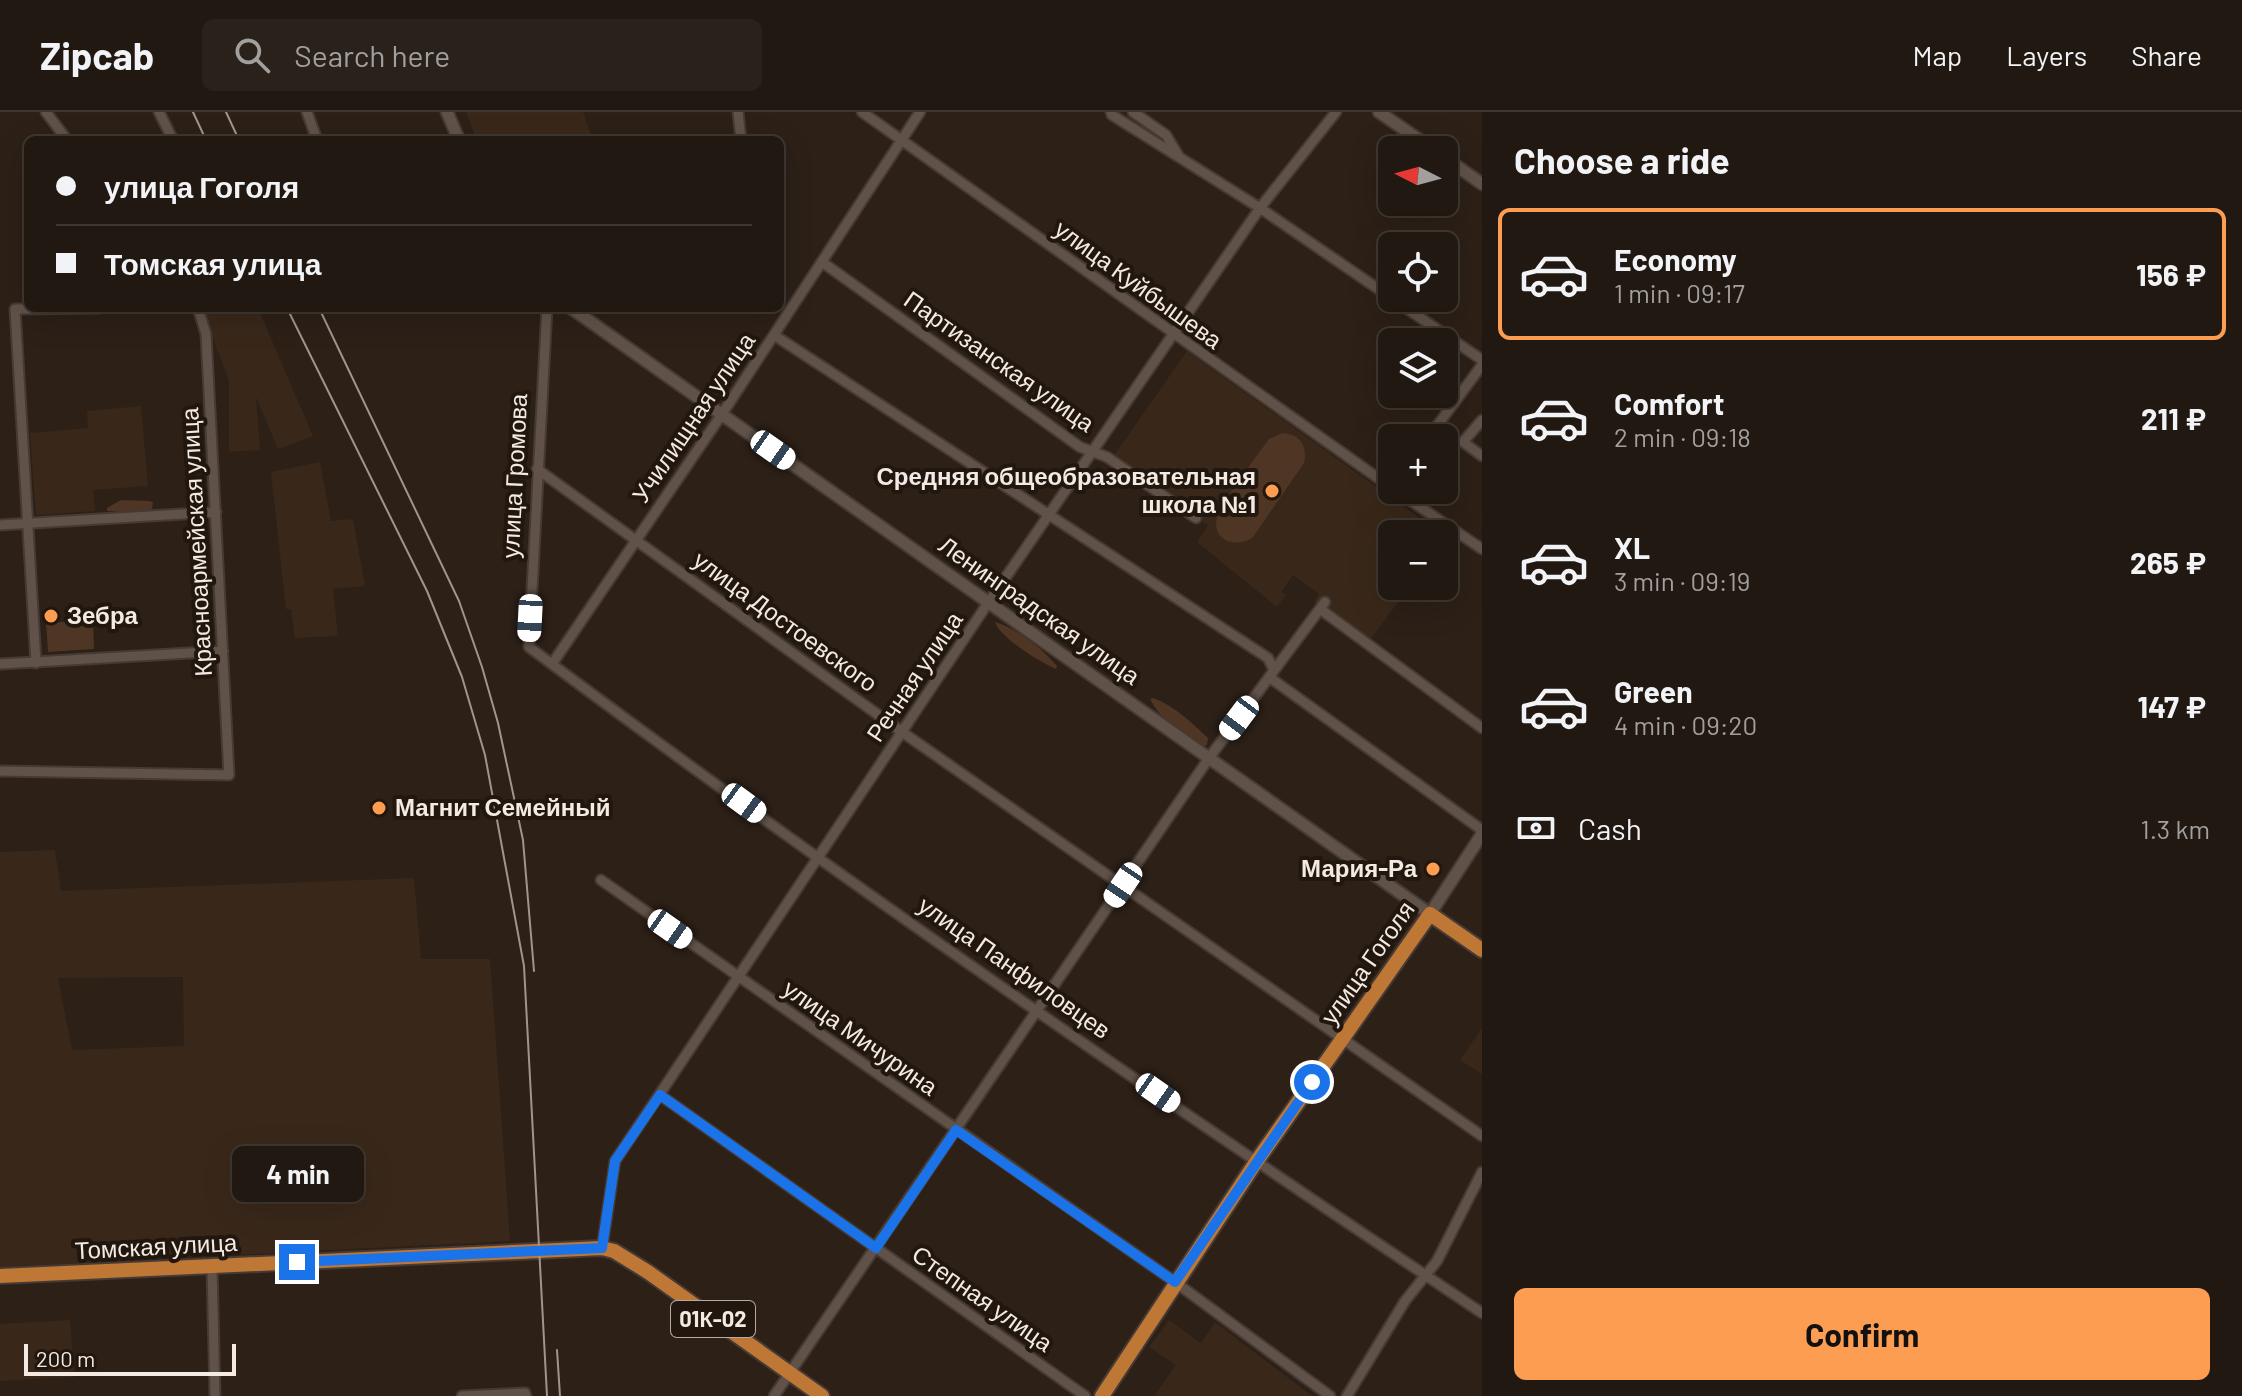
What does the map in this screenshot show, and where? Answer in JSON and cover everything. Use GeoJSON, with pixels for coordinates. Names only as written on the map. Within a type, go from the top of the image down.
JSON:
{"type":"FeatureCollection","features":[{"type":"Feature","properties":{"kind":"main road","name":"Ленинградская улица"},"geometry":{"type":"LineString","coordinates":[[1430,914],[1482,950]]}},
{"type":"Feature","properties":{"kind":"main road","name":"улица Гоголя"},"geometry":{"type":"LineString","coordinates":[[1102,1396],[1256,1162],[1430,914]]}},
{"type":"Feature","properties":{"kind":"main road","name":"Томская улица"},"geometry":{"type":"LineString","coordinates":[[0,1276],[602,1248]]}},
{"type":"Feature","properties":{"kind":"main road","name":"01К-02"},"geometry":{"type":"LineString","coordinates":[[602,1248],[614,1251],[648,1272],[822,1396]]}},
{"type":"Feature","properties":{"kind":"street"},"geometry":{"type":"LineString","coordinates":[[46,112],[64,136]]}},
{"type":"Feature","properties":{"kind":"street"},"geometry":{"type":"LineString","coordinates":[[159,112],[171,136]]}},
{"type":"Feature","properties":{"kind":"street"},"geometry":{"type":"LineString","coordinates":[[307,112],[316,136]]}},
{"type":"Feature","properties":{"kind":"street"},"geometry":{"type":"LineString","coordinates":[[447,112],[457,136]]}},
{"type":"Feature","properties":{"kind":"street"},"geometry":{"type":"LineString","coordinates":[[738,112],[741,136]]}},
{"type":"Feature","properties":{"kind":"street","name":"улица Куйбышева"},"geometry":{"type":"LineString","coordinates":[[862,112],[1378,478]]}},
{"type":"Feature","properties":{"kind":"street","name":"Училищная улица"},"geometry":{"type":"LineString","coordinates":[[552,664],[722,414],[920,112]]}},
{"type":"Feature","properties":{"kind":"street"},"geometry":{"type":"LineString","coordinates":[[1111,112],[1260,208],[1482,363],[1438,424]]}},
{"type":"Feature","properties":{"kind":"street"},"geometry":{"type":"LineString","coordinates":[[1133,112],[1166,135],[1180,158]]}},
{"type":"Feature","properties":{"kind":"street","name":"Речная улица"},"geometry":{"type":"LineString","coordinates":[[602,1248],[615,1161],[1093,450],[1260,208],[1336,112]]}},
{"type":"Feature","properties":{"kind":"street"},"geometry":{"type":"LineString","coordinates":[[1379,112],[1414,136]]}},
{"type":"Feature","properties":{"kind":"street"},"geometry":{"type":"LineString","coordinates":[[1458,167],[1482,184]]}},
{"type":"Feature","properties":{"kind":"street","name":"Партизанская улица"},"geometry":{"type":"LineString","coordinates":[[822,262],[1080,447],[1093,450],[1196,518]]}},
{"type":"Feature","properties":{"kind":"street"},"geometry":{"type":"LineString","coordinates":[[24,309],[15,309],[36,663]]}},
{"type":"Feature","properties":{"kind":"street","name":"Красноармейская улица"},"geometry":{"type":"LineString","coordinates":[[0,771],[229,775],[206,334],[199,312]]}},
{"type":"Feature","properties":{"kind":"street","name":"улица Громова"},"geometry":{"type":"LineString","coordinates":[[529,647],[547,312]]}},
{"type":"Feature","properties":{"kind":"street","name":"Ленинградская улица"},"geometry":{"type":"LineString","coordinates":[[577,312],[1430,914]]}},
{"type":"Feature","properties":{"kind":"street"},"geometry":{"type":"LineString","coordinates":[[774,335],[1268,658],[1272,674],[1482,832]]}},
{"type":"Feature","properties":{"kind":"street"},"geometry":{"type":"LineString","coordinates":[[1482,420],[1463,442],[1482,456]]}},
{"type":"Feature","properties":{"kind":"street","name":"улица Достоевского"},"geometry":{"type":"LineString","coordinates":[[537,469],[902,732],[1482,1136]]}},
{"type":"Feature","properties":{"kind":"street","name":"улица Куйбышева"},"geometry":{"type":"LineString","coordinates":[[1416,504],[1482,549]]}},
{"type":"Feature","properties":{"kind":"street"},"geometry":{"type":"LineString","coordinates":[[0,525],[216,512]]}},
{"type":"Feature","properties":{"kind":"street"},"geometry":{"type":"LineString","coordinates":[[774,1396],[1209,758],[1322,606],[1482,728]]}},
{"type":"Feature","properties":{"kind":"street","name":"улица Панфиловцев"},"geometry":{"type":"LineString","coordinates":[[529,647],[819,857],[1256,1162],[1482,1313]]}},
{"type":"Feature","properties":{"kind":"street"},"geometry":{"type":"LineString","coordinates":[[0,664],[223,651]]}},
{"type":"Feature","properties":{"kind":"street","name":"улица Гоголя"},"geometry":{"type":"LineString","coordinates":[[1430,914],[1482,832]]}},
{"type":"Feature","properties":{"kind":"street","name":"улица Мичурина"},"geometry":{"type":"LineString","coordinates":[[601,880],[1175,1282],[1330,1396]]}},
{"type":"Feature","properties":{"kind":"street","name":"Степная улица"},"geometry":{"type":"LineString","coordinates":[[660,1095],[1085,1396]]}},
{"type":"Feature","properties":{"kind":"street"},"geometry":{"type":"LineString","coordinates":[[1347,1396],[1405,1301],[1437,1261],[1482,1172]]}},
{"type":"Feature","properties":{"kind":"street"},"geometry":{"type":"LineString","coordinates":[[212,1266],[215,1396]]}},
{"type":"Feature","properties":{"kind":"street"},"geometry":{"type":"LineString","coordinates":[[462,1396],[526,1394]]}},
{"type":"Feature","properties":{"kind":"shaded area"},"geometry":{"type":"Polygon","coordinates":[[[466,112],[583,112],[592,136],[475,136],[466,112]]]}},
{"type":"Feature","properties":{"kind":"shaded area"},"geometry":{"type":"Polygon","coordinates":[[[203,312],[260,312],[313,436],[278,449],[256,397],[260,450],[229,452],[229,380],[203,312]]]}},
{"type":"Feature","properties":{"kind":"shaded area","name":"Средняя общеобразовательная школа №1"},"geometry":{"type":"Polygon","coordinates":[[[1187,351],[1378,488],[1378,504],[1400,504],[1422,520],[1378,520],[1378,600],[1400,600],[1369,641],[1314,602],[1319,594],[1293,575],[1281,592],[1286,595],[1277,607],[1197,542],[1208,525],[1113,457],[1187,351]]]}},
{"type":"Feature","properties":{"kind":"shaded area"},"geometry":{"type":"Polygon","coordinates":[[[141,406],[148,486],[93,490],[95,511],[36,515],[30,433],[88,428],[87,411],[141,406]]]}},
{"type":"Feature","properties":{"kind":"shaded area"},"geometry":{"type":"Polygon","coordinates":[[[1282,433],[1298,438],[1304,446],[1304,463],[1253,537],[1240,542],[1227,540],[1218,532],[1216,525],[1220,510],[1269,439],[1282,433]]]}},
{"type":"Feature","properties":{"kind":"shaded area"},"geometry":{"type":"Polygon","coordinates":[[[320,462],[331,521],[353,519],[365,586],[333,589],[338,636],[295,638],[291,609],[286,609],[271,472],[320,462]]]}},
{"type":"Feature","properties":{"kind":"shaded area"},"geometry":{"type":"Polygon","coordinates":[[[121,500],[153,502],[152,509],[143,513],[107,511],[121,500]]]}},
{"type":"Feature","properties":{"kind":"shaded area"},"geometry":{"type":"Polygon","coordinates":[[[93,620],[94,649],[48,652],[46,623],[93,620]]]}},
{"type":"Feature","properties":{"kind":"shaded area"},"geometry":{"type":"Polygon","coordinates":[[[995,622],[1029,640],[1051,659],[1056,669],[1012,642],[995,622]]]}},
{"type":"Feature","properties":{"kind":"shaded area"},"geometry":{"type":"Polygon","coordinates":[[[1150,699],[1189,720],[1208,738],[1207,745],[1201,747],[1172,726],[1154,707],[1150,699]]]}},
{"type":"Feature","properties":{"kind":"shaded area"},"geometry":{"type":"Polygon","coordinates":[[[55,850],[61,891],[414,878],[421,959],[490,959],[510,1241],[0,1267],[0,852],[55,850]],[[183,977],[58,978],[72,1050],[184,1046],[183,977]]]}},
{"type":"Feature","properties":{"kind":"shaded area"},"geometry":{"type":"Polygon","coordinates":[[[1482,1028],[1482,1074],[1460,1060],[1482,1028]]]}},
{"type":"Feature","properties":{"kind":"shaded area"},"geometry":{"type":"Polygon","coordinates":[[[70,1320],[74,1377],[0,1381],[0,1324],[70,1320]]]}},
{"type":"Feature","properties":{"kind":"shaded area"},"geometry":{"type":"Polygon","coordinates":[[[1169,1320],[1201,1343],[1215,1322],[1312,1396],[1154,1396],[1176,1365],[1149,1347],[1169,1320]]]}},
{"type":"Feature","properties":{"kind":"railway"},"geometry":{"type":"LineString","coordinates":[[193,112],[204,136]]}},
{"type":"Feature","properties":{"kind":"railway"},"geometry":{"type":"LineString","coordinates":[[226,112],[237,136]]}},
{"type":"Feature","properties":{"kind":"railway"},"geometry":{"type":"LineString","coordinates":[[289,312],[427,591],[462,677],[485,755],[524,966],[547,1396]]}},
{"type":"Feature","properties":{"kind":"railway"},"geometry":{"type":"LineString","coordinates":[[321,312],[459,601],[482,667],[498,723],[523,840],[534,971]]}},
{"type":"Feature","properties":{"kind":"railway"},"geometry":{"type":"LineString","coordinates":[[557,1350],[560,1396]]}},
{"type":"Feature","properties":{"kind":"place","name":"Средняя общеобразовательная школа №1"},"geometry":{"type":"Point","coordinates":[1272,491]}},
{"type":"Feature","properties":{"kind":"place","name":"Зебра"},"geometry":{"type":"Point","coordinates":[51,616]}},
{"type":"Feature","properties":{"kind":"place","name":"Магнит Семейный"},"geometry":{"type":"Point","coordinates":[379,808]}},
{"type":"Feature","properties":{"kind":"place","name":"Мария-Ра"},"geometry":{"type":"Point","coordinates":[1433,869]}},
{"type":"Feature","properties":{"kind":"route"},"geometry":{"type":"LineString","coordinates":[[297,1262],[602,1248],[615,1161],[660,1095],[876,1248],[956,1130],[1175,1282],[1312,1082]]}}]}
